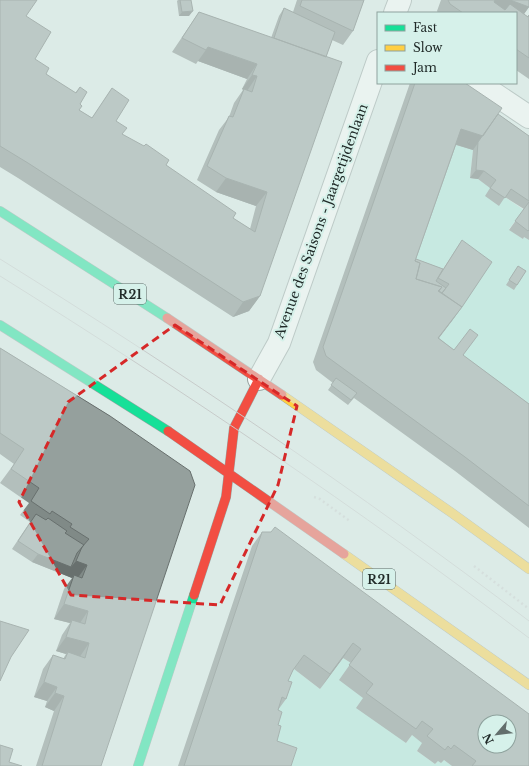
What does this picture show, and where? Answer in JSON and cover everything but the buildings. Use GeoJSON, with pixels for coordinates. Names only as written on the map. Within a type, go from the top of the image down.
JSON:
{"type":"FeatureCollection","features":[{"type":"Feature","properties":{"kind":"main road","name":"R21"},"geometry":{"type":"LineString","coordinates":[[0,211],[202,341],[452,513],[529,569]]}},
{"type":"Feature","properties":{"kind":"main road","name":"R21"},"geometry":{"type":"LineString","coordinates":[[0,325],[156,422],[529,685]]}},
{"type":"Feature","properties":{"kind":"main road"},"geometry":{"type":"LineString","coordinates":[[138,766],[226,497],[234,428],[259,380]]}},
{"type":"Feature","properties":{"kind":"street"},"geometry":{"type":"LineString","coordinates":[[395,12],[400,0]]}},
{"type":"Feature","properties":{"kind":"street","name":"Avenue des Saisons - Jaargetijdenlaan"},"geometry":{"type":"LineString","coordinates":[[259,380],[278,342],[377,64]]}},
{"type":"Feature","properties":{"kind":"street"},"geometry":{"type":"LineString","coordinates":[[480,84],[529,117]]}},
{"type":"Feature","properties":{"kind":"highlighted area"},"geometry":{"type":"Polygon","coordinates":[[[175,325],[297,406],[278,485],[220,605],[71,595],[19,502],[68,402],[175,325]]]}},
{"type":"Feature","properties":{"kind":"green space"},"geometry":{"type":"Polygon","coordinates":[[[451,143],[473,150],[470,178],[478,179],[524,210],[509,229],[523,239],[524,237],[529,240],[529,426],[428,352],[452,321],[457,248],[440,273],[409,263],[451,143]]]}},
{"type":"Feature","properties":{"kind":"green space"},"geometry":{"type":"Polygon","coordinates":[[[343,658],[351,663],[363,698],[406,743],[412,735],[423,743],[417,751],[435,764],[438,761],[444,760],[452,766],[286,766],[271,741],[282,685],[294,669],[320,689],[343,658]]]}},
{"type":"Feature","properties":{"kind":"tram line"},"geometry":{"type":"LineString","coordinates":[[0,259],[136,345],[269,434],[400,526],[529,621]]}},
{"type":"Feature","properties":{"kind":"tram line"},"geometry":{"type":"LineString","coordinates":[[0,276],[135,362],[269,451],[400,543],[529,638]]}},
{"type":"Feature","properties":{"kind":"traffic: fast"},"geometry":{"type":"LineString","coordinates":[[0,211],[167,318]]}},
{"type":"Feature","properties":{"kind":"traffic: fast"},"geometry":{"type":"LineString","coordinates":[[0,325],[168,431]]}},
{"type":"Feature","properties":{"kind":"traffic: fast"},"geometry":{"type":"LineString","coordinates":[[138,766],[194,595]]}},
{"type":"Feature","properties":{"kind":"traffic: slow"},"geometry":{"type":"LineString","coordinates":[[282,395],[452,513],[529,569]]}},
{"type":"Feature","properties":{"kind":"traffic: slow"},"geometry":{"type":"LineString","coordinates":[[344,554],[529,685]]}},
{"type":"Feature","properties":{"kind":"traffic: jam"},"geometry":{"type":"LineString","coordinates":[[167,318],[282,395]]}},
{"type":"Feature","properties":{"kind":"traffic: jam"},"geometry":{"type":"LineString","coordinates":[[194,595],[226,497],[234,428],[259,379]]}},
{"type":"Feature","properties":{"kind":"traffic: jam"},"geometry":{"type":"LineString","coordinates":[[168,431],[344,554]]}}]}
